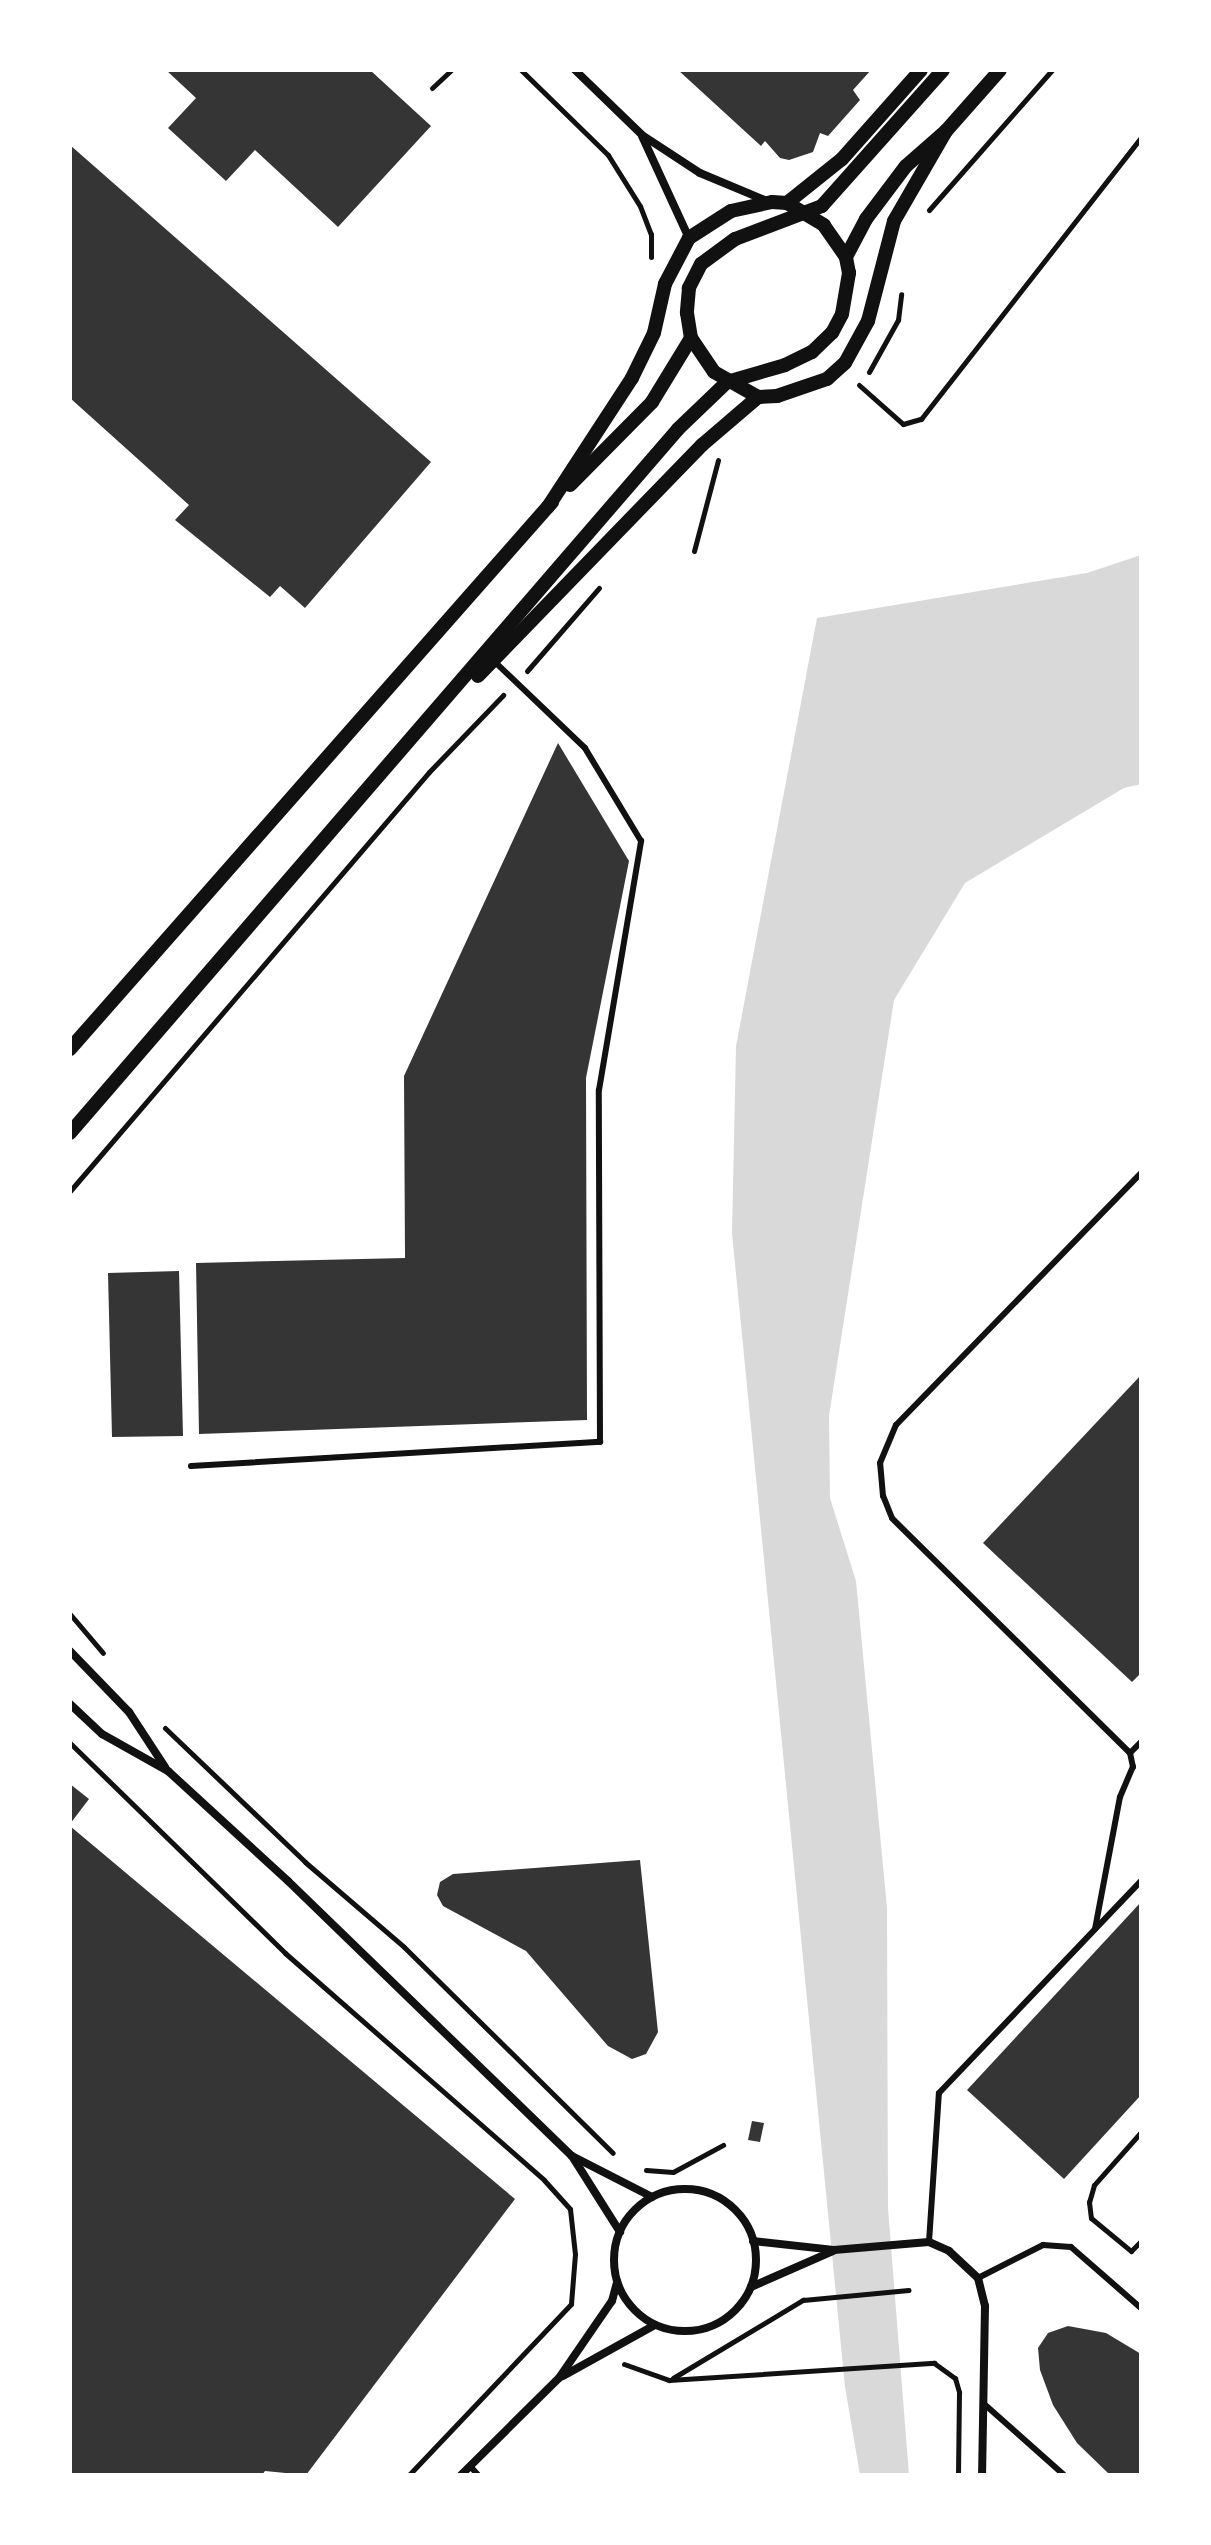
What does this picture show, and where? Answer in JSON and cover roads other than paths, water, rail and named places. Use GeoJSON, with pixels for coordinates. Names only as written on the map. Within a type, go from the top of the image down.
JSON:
{"type":"FeatureCollection","features":[{"type":"Feature","properties":{"kind":"street"},"geometry":{"type":"LineString","coordinates":[[575,70],[642,135],[700,173],[782,208],[807,213],[830,232],[846,257]]}},
{"type":"Feature","properties":{"kind":"street"},"geometry":{"type":"LineString","coordinates":[[921,70],[842,159],[782,208],[701,264],[689,288],[691,338],[701,357],[727,382],[758,397],[799,392],[827,379],[856,348],[894,221],[946,131]]}},
{"type":"Feature","properties":{"kind":"street"},"geometry":{"type":"LineString","coordinates":[[807,213],[848,181],[943,70]]}},
{"type":"Feature","properties":{"kind":"street"},"geometry":{"type":"LineString","coordinates":[[70,1133],[379,779],[678,429],[727,382],[785,365],[812,352],[832,333],[847,291],[846,257],[866,219],[906,166],[946,131],[1000,70]]}},
{"type":"Feature","properties":{"kind":"street"},"geometry":{"type":"LineString","coordinates":[[642,135],[701,264]]}},
{"type":"Feature","properties":{"kind":"street"},"geometry":{"type":"LineString","coordinates":[[548,507],[632,378],[654,333],[665,284],[689,238],[731,211],[782,208]]}},
{"type":"Feature","properties":{"kind":"street"},"geometry":{"type":"LineString","coordinates":[[70,1049],[548,507],[652,402],[691,338]]}},
{"type":"Feature","properties":{"kind":"street"},"geometry":{"type":"LineString","coordinates":[[379,779],[702,445],[758,397]]}},
{"type":"Feature","properties":{"kind":"street"},"geometry":{"type":"LineString","coordinates":[[70,1651],[129,1712],[168,1771],[572,2156],[620,2232]]}},
{"type":"Feature","properties":{"kind":"street"},"geometry":{"type":"LineString","coordinates":[[70,1704],[102,1734],[168,1771]]}},
{"type":"Feature","properties":{"kind":"street"},"geometry":{"type":"LineString","coordinates":[[572,2156],[652,2197]]}},
{"type":"Feature","properties":{"kind":"street"},"geometry":{"type":"LineString","coordinates":[[461,2475],[559,2378],[612,2301],[617,2282],[614,2252],[620,2232],[633,2212],[652,2197],[688,2190],[720,2199],[745,2223],[753,2241],[750,2287],[734,2311],[711,2327],[682,2331],[655,2325],[632,2308],[617,2282]]}},
{"type":"Feature","properties":{"kind":"street"},"geometry":{"type":"LineString","coordinates":[[753,2241],[834,2250],[929,2242],[949,2251],[978,2278],[985,2306],[982,2475]]}},
{"type":"Feature","properties":{"kind":"street"},"geometry":{"type":"LineString","coordinates":[[750,2287],[834,2250]]}},
{"type":"Feature","properties":{"kind":"street"},"geometry":{"type":"LineString","coordinates":[[559,2378],[655,2325]]}},
{"type":"Feature","properties":{"kind":"lane"},"geometry":{"type":"LineString","coordinates":[[191,1466],[600,1442],[599,1090],[641,841],[585,748],[493,661]]}},
{"type":"Feature","properties":{"kind":"lane"},"geometry":{"type":"LineString","coordinates":[[1095,1929],[1120,1797],[1133,1767],[1130,1753],[892,1518],[883,1496],[880,1463],[896,1425],[1141,1173]]}},
{"type":"Feature","properties":{"kind":"lane"},"geometry":{"type":"LineString","coordinates":[[1130,1753],[1141,1742]]}},
{"type":"Feature","properties":{"kind":"lane"},"geometry":{"type":"LineString","coordinates":[[1133,1767],[1141,1770]]}},
{"type":"Feature","properties":{"kind":"lane"},"geometry":{"type":"LineString","coordinates":[[929,2242],[939,2093],[1141,1881]]}},
{"type":"Feature","properties":{"kind":"lane"},"geometry":{"type":"LineString","coordinates":[[978,2278],[1043,2245],[1071,2247],[1141,2308]]}},
{"type":"Feature","properties":{"kind":"lane"},"geometry":{"type":"LineString","coordinates":[[981,2402],[1064,2475]]}},
{"type":"Feature","properties":{"kind":"lane"},"geometry":{"type":"LineString","coordinates":[[470,2466],[478,2475]]}}]}
